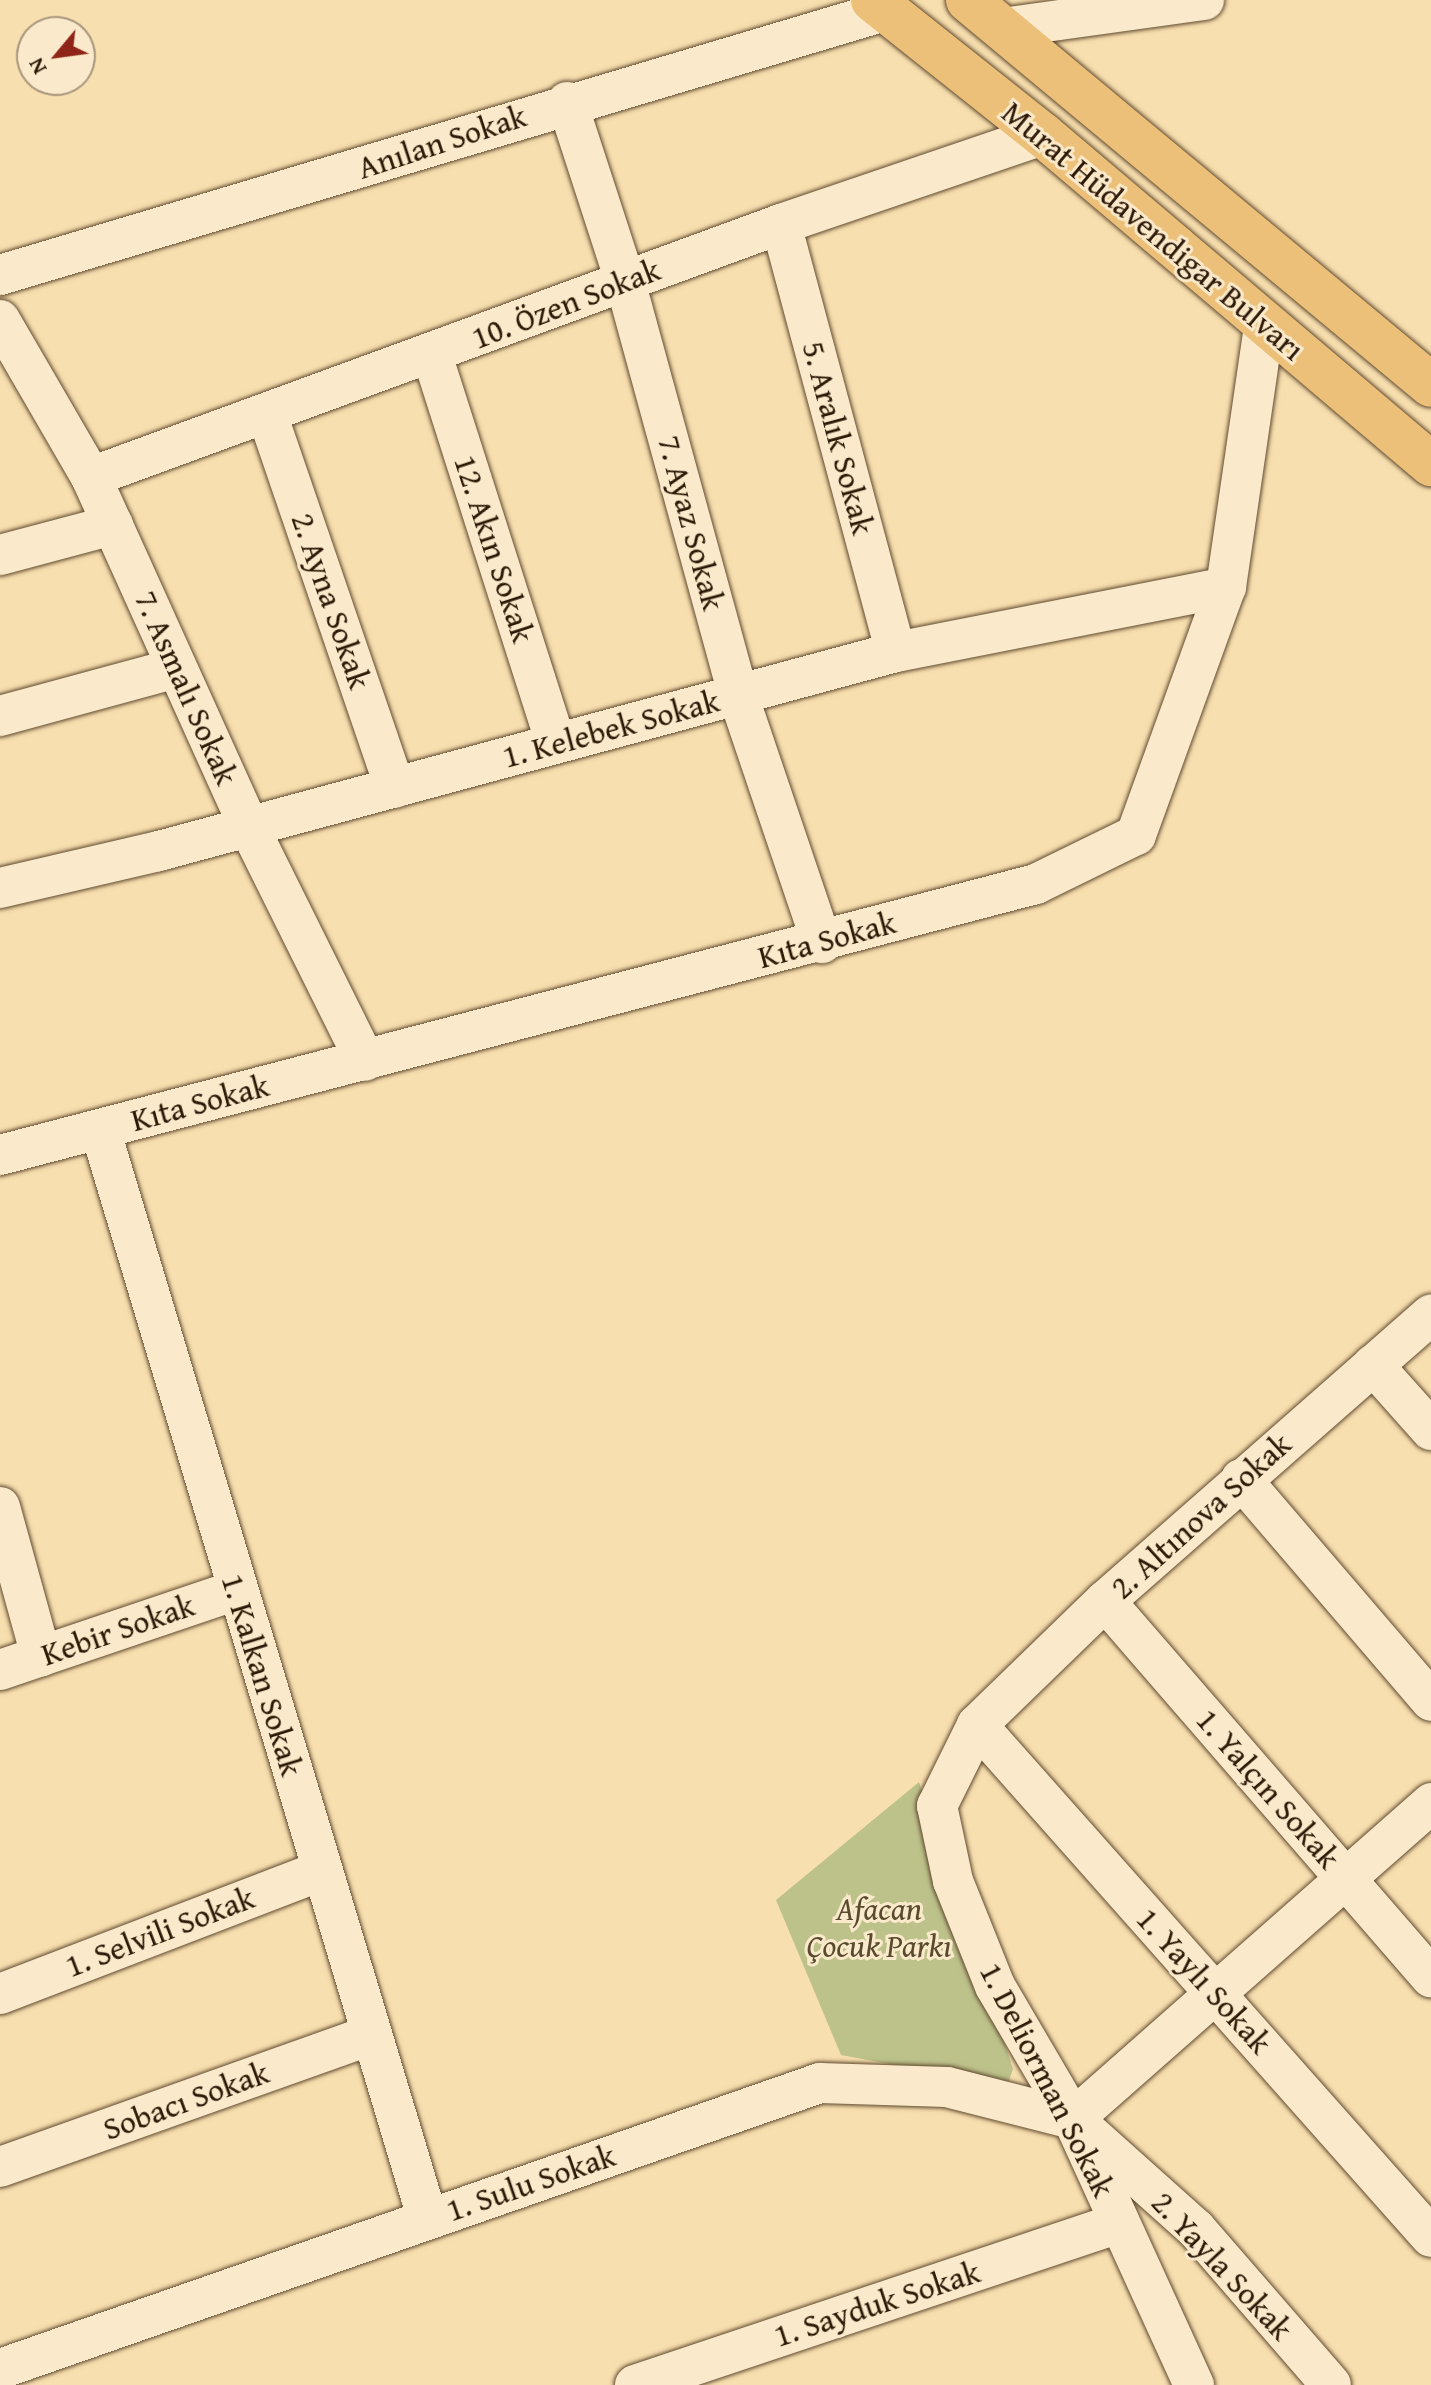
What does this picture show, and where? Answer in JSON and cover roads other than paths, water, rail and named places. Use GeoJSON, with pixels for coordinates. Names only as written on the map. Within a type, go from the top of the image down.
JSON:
{"type":"FeatureCollection","features":[{"type":"Feature","properties":{"kind":"main road","name":"Murat Hüdavendigar Bulvarı"},"geometry":{"type":"LineString","coordinates":[[968,0],[1431,385]]}},
{"type":"Feature","properties":{"kind":"main road","name":"Murat Hüdavendigar Bulvarı"},"geometry":{"type":"LineString","coordinates":[[879,6],[1043,135],[1264,326],[1431,464]]}},
{"type":"Feature","properties":{"kind":"street"},"geometry":{"type":"LineString","coordinates":[[1002,28],[1204,0]]}},
{"type":"Feature","properties":{"kind":"street","name":"Anılan Sokak"},"geometry":{"type":"LineString","coordinates":[[0,275],[879,6]]}},
{"type":"Feature","properties":{"kind":"street","name":"7. Ayaz Sokak"},"geometry":{"type":"LineString","coordinates":[[567,102],[625,281],[738,695],[822,943]]}},
{"type":"Feature","properties":{"kind":"street","name":"10. Özen Sokak"},"geometry":{"type":"LineString","coordinates":[[91,477],[432,355],[781,224],[1043,135]]}},
{"type":"Feature","properties":{"kind":"street","name":"5. Aralık Sokak"},"geometry":{"type":"LineString","coordinates":[[781,224],[896,652]]}},
{"type":"Feature","properties":{"kind":"street","name":"7. Asmalı Sokak"},"geometry":{"type":"LineString","coordinates":[[0,320],[17,383],[91,477],[249,827],[365,1061]]}},
{"type":"Feature","properties":{"kind":"street","name":"Kıta Sokak"},"geometry":{"type":"LineString","coordinates":[[0,1155],[822,943],[1036,884],[1136,835],[1226,587],[1264,326]]}},
{"type":"Feature","properties":{"kind":"street","name":"12. Akın Sokak"},"geometry":{"type":"LineString","coordinates":[[432,355],[556,743]]}},
{"type":"Feature","properties":{"kind":"street","name":"2. Ayna Sokak"},"geometry":{"type":"LineString","coordinates":[[267,414],[395,788]]}},
{"type":"Feature","properties":{"kind":"street"},"geometry":{"type":"LineString","coordinates":[[0,555],[113,525]]}},
{"type":"Feature","properties":{"kind":"street","name":"1. Kelebek Sokak"},"geometry":{"type":"LineString","coordinates":[[0,888],[249,827],[896,652],[1226,587]]}},
{"type":"Feature","properties":{"kind":"street"},"geometry":{"type":"LineString","coordinates":[[0,716],[177,668]]}},
{"type":"Feature","properties":{"kind":"street","name":"1. Kalkan Sokak"},"geometry":{"type":"LineString","coordinates":[[100,1129],[320,1871],[428,2220]]}},
{"type":"Feature","properties":{"kind":"street","name":"2. Altınova Sokak"},"geometry":{"type":"LineString","coordinates":[[977,1725],[1105,1601],[1431,1315]]}},
{"type":"Feature","properties":{"kind":"street"},"geometry":{"type":"LineString","coordinates":[[1373,1365],[1431,1430]]}},
{"type":"Feature","properties":{"kind":"street"},"geometry":{"type":"LineString","coordinates":[[1241,1479],[1431,1701]]}},
{"type":"Feature","properties":{"kind":"street"},"geometry":{"type":"LineString","coordinates":[[0,1507],[41,1656]]}},
{"type":"Feature","properties":{"kind":"street","name":"Kebir Sokak"},"geometry":{"type":"LineString","coordinates":[[0,1670],[237,1590]]}},
{"type":"Feature","properties":{"kind":"street","name":"1. Yalçın Sokak"},"geometry":{"type":"LineString","coordinates":[[1105,1601],[1431,1977]]}},
{"type":"Feature","properties":{"kind":"street","name":"1. Yaylı Sokak"},"geometry":{"type":"LineString","coordinates":[[977,1725],[1431,2237]]}},
{"type":"Feature","properties":{"kind":"street","name":"1. Deliorman Sokak"},"geometry":{"type":"LineString","coordinates":[[977,1725],[937,1806],[953,1881],[995,1986],[1073,2119],[1194,2385]]}},
{"type":"Feature","properties":{"kind":"street"},"geometry":{"type":"LineString","coordinates":[[1073,2119],[1431,1803]]}},
{"type":"Feature","properties":{"kind":"street","name":"1. Selvili Sokak"},"geometry":{"type":"LineString","coordinates":[[0,1994],[320,1871]]}},
{"type":"Feature","properties":{"kind":"street","name":"Sobacı Sokak"},"geometry":{"type":"LineString","coordinates":[[0,2167],[371,2035]]}},
{"type":"Feature","properties":{"kind":"street","name":"1. Sulu Sokak"},"geometry":{"type":"LineString","coordinates":[[0,2369],[820,2083],[947,2087],[1073,2119]]}},
{"type":"Feature","properties":{"kind":"street","name":"2. Yayla Sokak"},"geometry":{"type":"LineString","coordinates":[[1073,2119],[1196,2229],[1331,2385]]}},
{"type":"Feature","properties":{"kind":"street","name":"1. Sayduk Sokak"},"geometry":{"type":"LineString","coordinates":[[635,2385],[1119,2223]]}},
{"type":"Feature","properties":{"kind":"park label","name":"Afacan Çocuk Parkı"},"geometry":{"type":"Point","coordinates":[879,1928]}}]}
